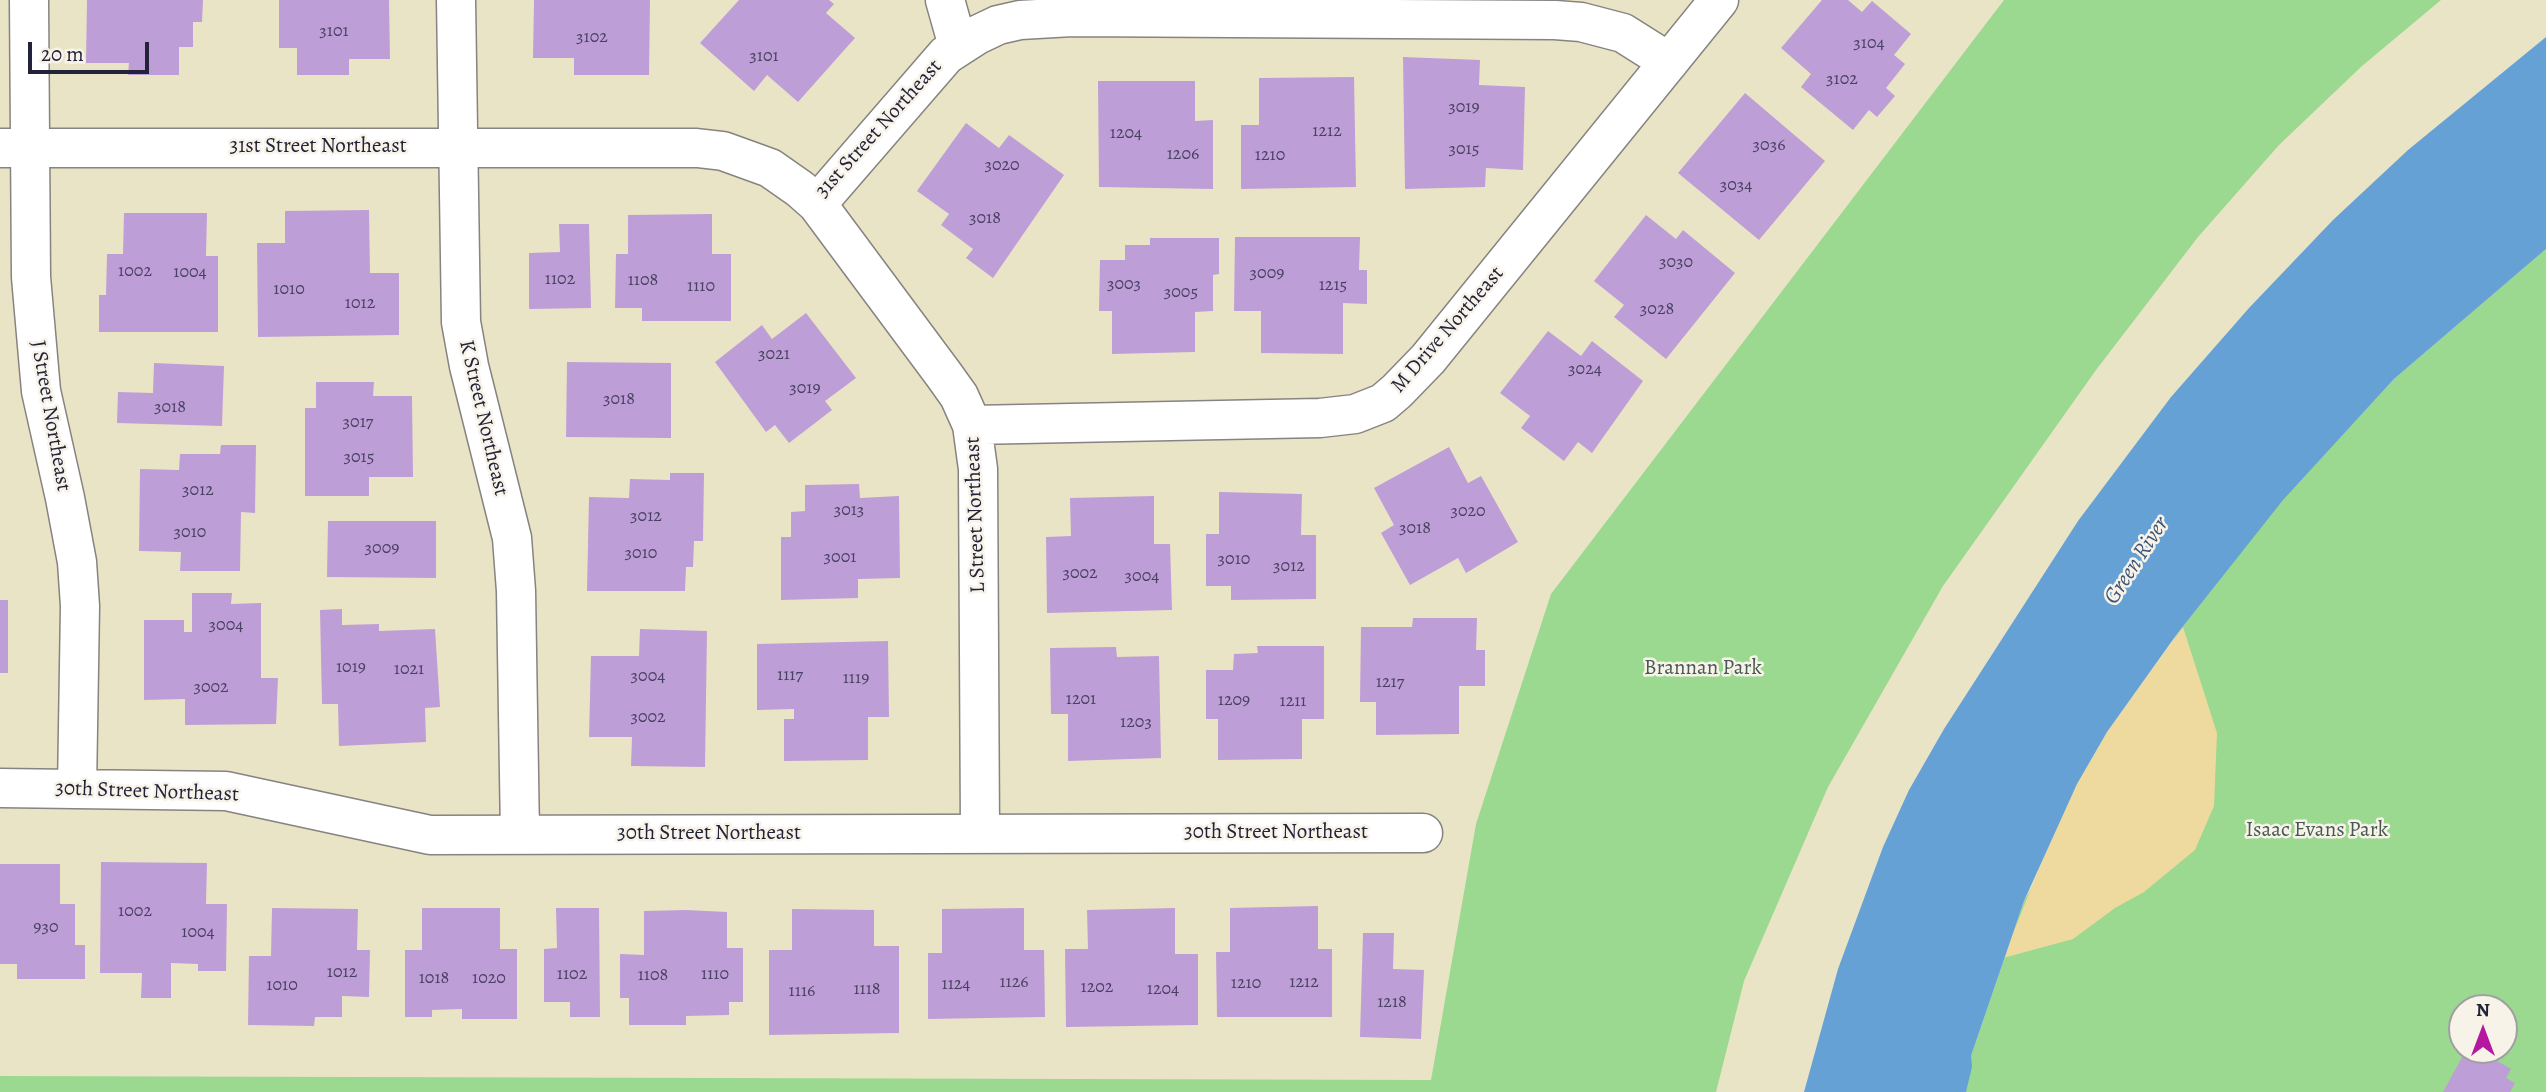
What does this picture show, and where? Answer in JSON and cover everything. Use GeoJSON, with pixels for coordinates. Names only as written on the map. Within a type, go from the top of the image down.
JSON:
{"type":"FeatureCollection","features":[{"type":"Feature","properties":{"kind":"street","name":"J Street Northeast"},"geometry":{"type":"LineString","coordinates":[[29,0],[15,148],[31,276],[41,391],[77,562],[80,606],[77,789]]}},
{"type":"Feature","properties":{"kind":"street","name":"K Street Northeast"},"geometry":{"type":"LineString","coordinates":[[456,0],[461,322],[469,366],[512,538],[516,591],[520,835]]}},
{"type":"Feature","properties":{"kind":"street"},"geometry":{"type":"LineString","coordinates":[[945,0],[958,46]]}},
{"type":"Feature","properties":{"kind":"street","name":"M Drive Northeast"},"geometry":{"type":"LineString","coordinates":[[972,425],[1320,418],[1355,414],[1383,403],[1428,359],[1719,0]]}},
{"type":"Feature","properties":{"kind":"street","name":"31st Street Northeast"},"geometry":{"type":"LineString","coordinates":[[15,148],[676,146],[712,149],[770,169],[817,204],[932,68],[958,46],[999,25],[1020,20],[1525,18],[1612,29],[1637,40],[1669,62]]}},
{"type":"Feature","properties":{"kind":"street","name":"L Street Northeast"},"geometry":{"type":"LineString","coordinates":[[817,204],[959,396],[972,425],[978,469],[980,833]]}},
{"type":"Feature","properties":{"kind":"street","name":"30th Street Northeast"},"geometry":{"type":"LineString","coordinates":[[0,788],[226,791],[430,835],[1423,833]]}},
{"type":"Feature","properties":{"kind":"green space","name":"Brannan Park"},"geometry":{"type":"Polygon","coordinates":[[[2004,0],[2441,0],[2362,66],[2279,145],[2198,237],[2096,370],[1943,586],[1828,787],[1744,981],[1716,1092],[0,1092],[0,1076],[1431,1080],[1476,824],[1551,594],[2004,0]]]}},
{"type":"Feature","properties":{"kind":"green space","name":"Isaac Evans Park"},"geometry":{"type":"Polygon","coordinates":[[[2546,249],[2546,1092],[1965,1092],[1971,1056],[2024,901],[2177,634],[2282,500],[2394,379],[2546,249]]]}},
{"type":"Feature","properties":{"kind":"sand"},"geometry":{"type":"Polygon","coordinates":[[[2183,627],[2217,733],[2214,806],[2195,850],[2144,892],[2115,908],[2073,939],[2003,958],[2051,839],[2077,784],[2107,732],[2183,627]]]}},
{"type":"Feature","properties":{"kind":"water","name":"Green River"},"geometry":{"type":"Polygon","coordinates":[[[2546,37],[2546,249],[2394,379],[2283,500],[2177,634],[2107,732],[2077,784],[2024,901],[1971,1056],[1972,1067],[1966,1092],[1804,1092],[1838,969],[1883,847],[1909,790],[1944,729],[2078,521],[2171,397],[2249,308],[2333,220],[2408,150],[2546,37]]]}},
{"type":"Feature","properties":{"kind":"building"},"geometry":{"type":"Polygon","coordinates":[[[87,0],[203,0],[202,22],[193,22],[193,47],[179,47],[179,75],[128,75],[129,63],[86,63],[87,0]]]}},
{"type":"Feature","properties":{"kind":"building"},"geometry":{"type":"Polygon","coordinates":[[[279,0],[389,0],[390,59],[349,59],[349,75],[297,75],[297,48],[279,48],[279,0]]]}},
{"type":"Feature","properties":{"kind":"building"},"geometry":{"type":"Polygon","coordinates":[[[534,0],[650,0],[649,75],[574,75],[574,58],[533,58],[534,0]]]}},
{"type":"Feature","properties":{"kind":"building"},"geometry":{"type":"Polygon","coordinates":[[[739,0],[829,0],[834,4],[826,13],[855,38],[798,102],[767,75],[754,91],[700,43],[739,0]]]}},
{"type":"Feature","properties":{"kind":"building"},"geometry":{"type":"Polygon","coordinates":[[[1822,0],[1848,0],[1862,12],[1872,1],[1911,34],[1894,55],[1905,64],[1886,88],[1895,96],[1877,117],[1869,110],[1853,130],[1801,87],[1811,74],[1781,48],[1822,0]]]}},
{"type":"Feature","properties":{"kind":"building"},"geometry":{"type":"Polygon","coordinates":[[[1403,57],[1480,60],[1479,85],[1525,87],[1523,170],[1486,168],[1485,187],[1405,189],[1403,57]]]}},
{"type":"Feature","properties":{"kind":"building"},"geometry":{"type":"Polygon","coordinates":[[[1354,77],[1356,187],[1241,189],[1241,125],[1259,125],[1259,78],[1354,77]]]}},
{"type":"Feature","properties":{"kind":"building"},"geometry":{"type":"Polygon","coordinates":[[[1098,81],[1195,81],[1195,121],[1213,120],[1213,189],[1099,187],[1098,81]]]}},
{"type":"Feature","properties":{"kind":"building"},"geometry":{"type":"Polygon","coordinates":[[[1745,93],[1825,161],[1759,240],[1678,173],[1745,93]]]}},
{"type":"Feature","properties":{"kind":"building"},"geometry":{"type":"Polygon","coordinates":[[[966,123],[999,148],[1009,135],[1064,175],[993,278],[966,258],[973,249],[941,225],[949,214],[917,191],[966,123]]]}},
{"type":"Feature","properties":{"kind":"building"},"geometry":{"type":"Polygon","coordinates":[[[369,210],[370,273],[399,273],[399,335],[258,337],[257,243],[285,243],[285,211],[369,210]]]}},
{"type":"Feature","properties":{"kind":"building"},"geometry":{"type":"Polygon","coordinates":[[[124,213],[207,213],[206,256],[218,256],[218,332],[99,332],[99,295],[106,295],[107,254],[123,254],[124,213]]]}},
{"type":"Feature","properties":{"kind":"building"},"geometry":{"type":"Polygon","coordinates":[[[712,214],[712,254],[731,254],[731,321],[642,321],[642,308],[615,308],[616,254],[628,254],[628,215],[712,214]]]}},
{"type":"Feature","properties":{"kind":"building"},"geometry":{"type":"Polygon","coordinates":[[[1646,215],[1676,239],[1683,230],[1735,273],[1666,359],[1614,317],[1624,305],[1594,281],[1646,215]]]}},
{"type":"Feature","properties":{"kind":"building"},"geometry":{"type":"Polygon","coordinates":[[[559,224],[589,224],[591,308],[529,309],[529,253],[560,252],[559,224]]]}},
{"type":"Feature","properties":{"kind":"building"},"geometry":{"type":"Polygon","coordinates":[[[1235,237],[1360,237],[1359,270],[1367,270],[1367,304],[1343,303],[1343,354],[1261,353],[1261,311],[1234,311],[1235,237]]]}},
{"type":"Feature","properties":{"kind":"building"},"geometry":{"type":"Polygon","coordinates":[[[1150,238],[1219,238],[1219,274],[1213,275],[1213,311],[1195,312],[1195,352],[1112,354],[1112,311],[1099,311],[1100,260],[1125,260],[1125,245],[1150,245],[1150,238]]]}},
{"type":"Feature","properties":{"kind":"building"},"geometry":{"type":"Polygon","coordinates":[[[806,313],[856,378],[825,401],[832,410],[789,443],[775,425],[766,432],[715,362],[762,325],[772,339],[806,313]]]}},
{"type":"Feature","properties":{"kind":"building"},"geometry":{"type":"Polygon","coordinates":[[[1548,331],[1581,356],[1592,341],[1643,381],[1592,453],[1578,442],[1564,461],[1521,428],[1530,416],[1500,393],[1548,331]]]}},
{"type":"Feature","properties":{"kind":"building"},"geometry":{"type":"Polygon","coordinates":[[[567,362],[671,363],[671,438],[566,437],[567,362]]]}},
{"type":"Feature","properties":{"kind":"building"},"geometry":{"type":"Polygon","coordinates":[[[154,363],[224,366],[222,426],[117,423],[118,392],[153,393],[154,363]]]}},
{"type":"Feature","properties":{"kind":"building"},"geometry":{"type":"Polygon","coordinates":[[[316,382],[374,382],[373,396],[412,396],[413,477],[369,477],[369,496],[305,496],[305,408],[316,408],[316,382]]]}},
{"type":"Feature","properties":{"kind":"building"},"geometry":{"type":"Polygon","coordinates":[[[221,445],[256,445],[255,513],[241,512],[240,571],[180,571],[181,552],[139,551],[140,469],[179,470],[180,454],[220,454],[221,445]]]}},
{"type":"Feature","properties":{"kind":"building"},"geometry":{"type":"Polygon","coordinates":[[[1449,447],[1468,483],[1481,476],[1518,542],[1466,573],[1458,558],[1410,585],[1381,533],[1394,525],[1374,488],[1449,447]]]}},
{"type":"Feature","properties":{"kind":"building"},"geometry":{"type":"Polygon","coordinates":[[[670,473],[704,473],[703,541],[694,541],[693,567],[686,567],[685,591],[587,591],[589,497],[629,498],[630,479],[670,480],[670,473]]]}},
{"type":"Feature","properties":{"kind":"building"},"geometry":{"type":"Polygon","coordinates":[[[859,484],[860,498],[899,496],[900,578],[858,579],[858,598],[781,600],[781,537],[791,537],[791,512],[805,511],[805,485],[859,484]]]}},
{"type":"Feature","properties":{"kind":"building"},"geometry":{"type":"Polygon","coordinates":[[[1219,492],[1302,494],[1301,535],[1316,535],[1316,599],[1231,600],[1231,586],[1206,586],[1206,534],[1219,534],[1219,492]]]}},
{"type":"Feature","properties":{"kind":"building"},"geometry":{"type":"Polygon","coordinates":[[[1154,496],[1154,544],[1170,544],[1172,610],[1047,613],[1046,537],[1071,536],[1070,498],[1154,496]]]}},
{"type":"Feature","properties":{"kind":"building"},"geometry":{"type":"Polygon","coordinates":[[[328,521],[436,521],[436,578],[327,577],[328,521]]]}},
{"type":"Feature","properties":{"kind":"building"},"geometry":{"type":"Polygon","coordinates":[[[192,593],[232,593],[231,604],[261,603],[261,678],[278,678],[276,724],[185,725],[185,699],[144,700],[144,620],[184,620],[184,632],[192,632],[192,593]]]}},
{"type":"Feature","properties":{"kind":"building"},"geometry":{"type":"Polygon","coordinates":[[[0,600],[8,600],[8,673],[0,673],[0,600]]]}},
{"type":"Feature","properties":{"kind":"building"},"geometry":{"type":"Polygon","coordinates":[[[342,609],[342,625],[379,624],[379,631],[435,629],[440,707],[425,708],[426,742],[339,746],[338,704],[322,704],[320,610],[342,609]]]}},
{"type":"Feature","properties":{"kind":"building"},"geometry":{"type":"Polygon","coordinates":[[[1413,618],[1477,618],[1476,650],[1485,650],[1485,686],[1459,686],[1459,734],[1376,735],[1376,702],[1360,702],[1361,627],[1412,627],[1413,618]]]}},
{"type":"Feature","properties":{"kind":"building"},"geometry":{"type":"Polygon","coordinates":[[[640,629],[707,631],[705,767],[631,766],[632,737],[589,737],[591,656],[639,656],[640,629]]]}},
{"type":"Feature","properties":{"kind":"building"},"geometry":{"type":"Polygon","coordinates":[[[888,641],[889,717],[868,717],[868,760],[784,761],[784,719],[794,719],[794,709],[757,710],[757,644],[888,641]]]}},
{"type":"Feature","properties":{"kind":"building"},"geometry":{"type":"Polygon","coordinates":[[[1257,646],[1324,646],[1324,719],[1302,719],[1302,759],[1218,760],[1218,719],[1206,719],[1206,670],[1233,670],[1234,654],[1258,653],[1257,646]]]}},
{"type":"Feature","properties":{"kind":"building"},"geometry":{"type":"Polygon","coordinates":[[[1116,647],[1117,657],[1159,656],[1161,758],[1068,761],[1068,714],[1051,714],[1050,648],[1116,647]]]}},
{"type":"Feature","properties":{"kind":"building"},"geometry":{"type":"Polygon","coordinates":[[[101,862],[207,863],[206,904],[227,904],[226,971],[198,971],[198,964],[171,963],[171,998],[141,998],[142,973],[100,973],[101,862]]]}},
{"type":"Feature","properties":{"kind":"building"},"geometry":{"type":"Polygon","coordinates":[[[0,864],[60,864],[60,904],[75,904],[75,945],[85,945],[85,979],[17,979],[17,964],[0,964],[0,864]]]}},
{"type":"Feature","properties":{"kind":"building"},"geometry":{"type":"Polygon","coordinates":[[[1318,906],[1318,949],[1332,949],[1332,1017],[1217,1017],[1216,952],[1230,952],[1230,908],[1318,906]]]}},
{"type":"Feature","properties":{"kind":"building"},"geometry":{"type":"Polygon","coordinates":[[[272,908],[358,909],[357,950],[370,950],[369,997],[342,996],[342,1017],[315,1017],[314,1026],[248,1025],[249,956],[271,956],[272,908]]]}},
{"type":"Feature","properties":{"kind":"building"},"geometry":{"type":"Polygon","coordinates":[[[422,908],[500,908],[500,949],[517,949],[517,1019],[462,1019],[462,1009],[432,1010],[432,1017],[405,1017],[405,950],[422,950],[422,908]]]}},
{"type":"Feature","properties":{"kind":"building"},"geometry":{"type":"Polygon","coordinates":[[[556,908],[599,908],[600,1017],[570,1017],[570,1002],[544,1002],[544,949],[557,948],[556,908]]]}},
{"type":"Feature","properties":{"kind":"building"},"geometry":{"type":"Polygon","coordinates":[[[1024,908],[1024,950],[1044,950],[1045,1017],[928,1019],[928,953],[942,953],[942,909],[1024,908]]]}},
{"type":"Feature","properties":{"kind":"building"},"geometry":{"type":"Polygon","coordinates":[[[1175,908],[1175,954],[1198,954],[1198,1025],[1066,1027],[1065,949],[1088,949],[1087,910],[1175,908]]]}},
{"type":"Feature","properties":{"kind":"building"},"geometry":{"type":"Polygon","coordinates":[[[792,909],[874,910],[874,946],[899,946],[899,1033],[769,1035],[769,950],[792,950],[792,909]]]}},
{"type":"Feature","properties":{"kind":"building"},"geometry":{"type":"Polygon","coordinates":[[[644,911],[727,912],[727,948],[743,948],[743,1002],[729,1002],[729,1015],[686,1016],[686,1025],[629,1025],[629,998],[620,998],[620,954],[644,955],[644,911]]]}},
{"type":"Feature","properties":{"kind":"building"},"geometry":{"type":"Polygon","coordinates":[[[1363,933],[1394,933],[1393,969],[1424,970],[1421,1039],[1360,1037],[1363,933]]]}},
{"type":"Feature","properties":{"kind":"building"},"geometry":{"type":"Polygon","coordinates":[[[2458,1064],[2502,1064],[2511,1069],[2506,1078],[2515,1083],[2510,1092],[2443,1092],[2458,1064]]]}}]}
